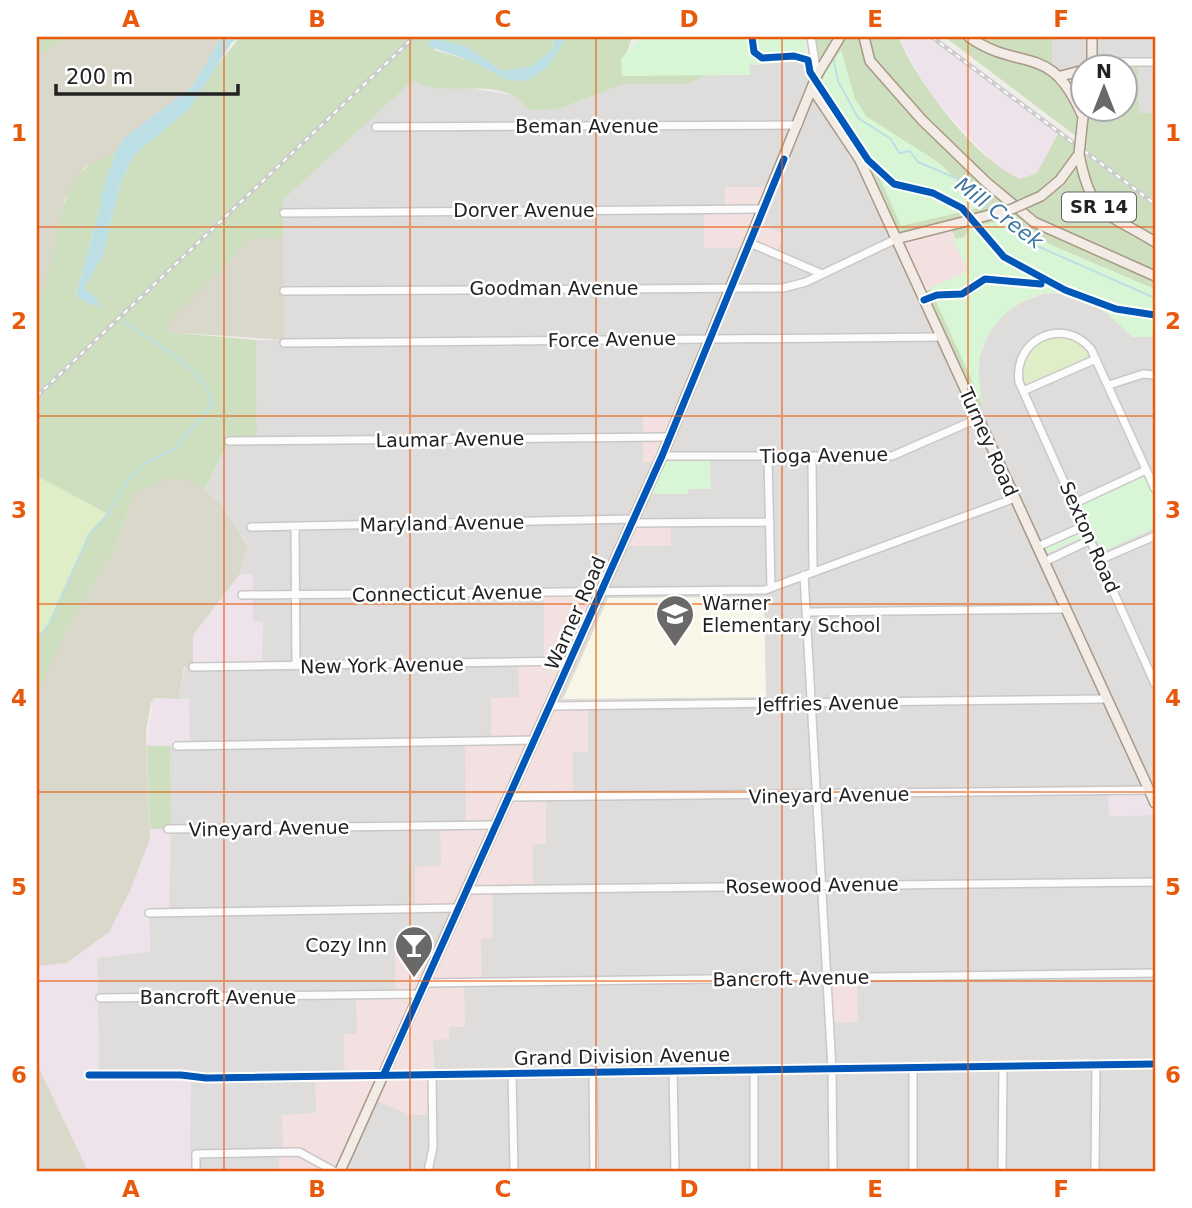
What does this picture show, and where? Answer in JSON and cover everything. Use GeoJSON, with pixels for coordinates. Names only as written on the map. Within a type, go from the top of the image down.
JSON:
{"type":"FeatureCollection","features":[{"type":"Feature","properties":{"kind":"main road","name":"Warner Road"},"geometry":{"type":"LineString","coordinates":[[340,1171],[603,591],[712,338],[817,75],[840,37]]}},
{"type":"Feature","properties":{"kind":"main road","name":"SR 14"},"geometry":{"type":"LineString","coordinates":[[864,37],[870,61],[922,120],[986,182],[1034,222],[1155,276]]}},
{"type":"Feature","properties":{"kind":"main road"},"geometry":{"type":"LineString","coordinates":[[969,37],[1001,52],[1038,62],[1061,76],[1070,74]]}},
{"type":"Feature","properties":{"kind":"main road","name":"SR 14"},"geometry":{"type":"LineString","coordinates":[[1061,76],[1070,89]]}},
{"type":"Feature","properties":{"kind":"main road","name":"Turney Road"},"geometry":{"type":"LineString","coordinates":[[812,88],[860,160],[1155,803]]}},
{"type":"Feature","properties":{"kind":"main road","name":"SR 14"},"geometry":{"type":"LineString","coordinates":[[1084,122],[1079,154],[1086,188],[1095,203],[1123,224],[1155,242]]}},
{"type":"Feature","properties":{"kind":"main road"},"geometry":{"type":"LineString","coordinates":[[896,239],[1012,209],[1041,196],[1060,180],[1079,154]]}},
{"type":"Feature","properties":{"kind":"street"},"geometry":{"type":"LineString","coordinates":[[811,37],[817,75]]}},
{"type":"Feature","properties":{"kind":"street","name":"Beman Avenue"},"geometry":{"type":"LineString","coordinates":[[376,127],[798,125]]}},
{"type":"Feature","properties":{"kind":"street","name":"Dorver Avenue"},"geometry":{"type":"LineString","coordinates":[[284,213],[763,209]]}},
{"type":"Feature","properties":{"kind":"street","name":"Goodman Avenue"},"geometry":{"type":"LineString","coordinates":[[284,290],[783,288],[822,274],[896,239]]}},
{"type":"Feature","properties":{"kind":"street"},"geometry":{"type":"LineString","coordinates":[[750,243],[822,274]]}},
{"type":"Feature","properties":{"kind":"street"},"geometry":{"type":"LineString","coordinates":[[1096,359],[1023,391],[1018,374],[1027,346],[1041,337],[1058,332],[1076,336],[1091,349],[1096,359],[1109,385],[1155,489]]}},
{"type":"Feature","properties":{"kind":"street","name":"Force Avenue"},"geometry":{"type":"LineString","coordinates":[[284,343],[941,337]]}},
{"type":"Feature","properties":{"kind":"street"},"geometry":{"type":"LineString","coordinates":[[1109,385],[1143,374],[1155,375]]}},
{"type":"Feature","properties":{"kind":"street","name":"Sexton Road"},"geometry":{"type":"LineString","coordinates":[[1023,391],[1155,684]]}},
{"type":"Feature","properties":{"kind":"street","name":"Tioga Avenue"},"geometry":{"type":"LineString","coordinates":[[662,456],[892,456],[979,418]]}},
{"type":"Feature","properties":{"kind":"street","name":"Laumar Avenue"},"geometry":{"type":"LineString","coordinates":[[229,441],[670,437]]}},
{"type":"Feature","properties":{"kind":"street"},"geometry":{"type":"LineString","coordinates":[[768,456],[771,589]]}},
{"type":"Feature","properties":{"kind":"street"},"geometry":{"type":"LineString","coordinates":[[812,457],[807,612],[832,1069],[833,1171]]}},
{"type":"Feature","properties":{"kind":"street"},"geometry":{"type":"LineString","coordinates":[[1075,503],[1146,470]]}},
{"type":"Feature","properties":{"kind":"street","name":"Connecticut Avenue"},"geometry":{"type":"LineString","coordinates":[[242,595],[771,589],[1015,498]]}},
{"type":"Feature","properties":{"kind":"street","name":"Maryland Avenue"},"geometry":{"type":"LineString","coordinates":[[251,527],[632,521],[770,522]]}},
{"type":"Feature","properties":{"kind":"street"},"geometry":{"type":"LineString","coordinates":[[295,526],[296,666]]}},
{"type":"Feature","properties":{"kind":"street"},"geometry":{"type":"LineString","coordinates":[[1037,547],[1084,526]]}},
{"type":"Feature","properties":{"kind":"street"},"geometry":{"type":"LineString","coordinates":[[1100,560],[1155,536]]}},
{"type":"Feature","properties":{"kind":"street"},"geometry":{"type":"LineString","coordinates":[[1044,562],[1090,540]]}},
{"type":"Feature","properties":{"kind":"street"},"geometry":{"type":"LineString","coordinates":[[807,612],[1064,609]]}},
{"type":"Feature","properties":{"kind":"street","name":"New York Avenue"},"geometry":{"type":"LineString","coordinates":[[193,667],[571,662]]}},
{"type":"Feature","properties":{"kind":"street","name":"Jeffries Avenue"},"geometry":{"type":"LineString","coordinates":[[551,705],[1105,699]]}},
{"type":"Feature","properties":{"kind":"street"},"geometry":{"type":"LineString","coordinates":[[177,746],[535,740]]}},
{"type":"Feature","properties":{"kind":"street","name":"Vineyard Avenue"},"geometry":{"type":"LineString","coordinates":[[509,797],[1149,790]]}},
{"type":"Feature","properties":{"kind":"street","name":"Vineyard Avenue"},"geometry":{"type":"LineString","coordinates":[[168,830],[497,825]]}},
{"type":"Feature","properties":{"kind":"street","name":"Rosewood Avenue"},"geometry":{"type":"LineString","coordinates":[[468,890],[1155,882]]}},
{"type":"Feature","properties":{"kind":"street"},"geometry":{"type":"LineString","coordinates":[[149,913],[459,908]]}},
{"type":"Feature","properties":{"kind":"street","name":"Bancroft Avenue"},"geometry":{"type":"LineString","coordinates":[[426,983],[1155,973]]}},
{"type":"Feature","properties":{"kind":"street","name":"Bancroft Avenue"},"geometry":{"type":"LineString","coordinates":[[100,998],[420,994]]}},
{"type":"Feature","properties":{"kind":"street"},"geometry":{"type":"LineString","coordinates":[[1096,1064],[1096,1171]]}},
{"type":"Feature","properties":{"kind":"street","name":"Grand Division Avenue"},"geometry":{"type":"LineString","coordinates":[[89,1074],[181,1074],[206,1078],[1155,1064]]}},
{"type":"Feature","properties":{"kind":"street"},"geometry":{"type":"LineString","coordinates":[[913,1067],[913,1171]]}},
{"type":"Feature","properties":{"kind":"street"},"geometry":{"type":"LineString","coordinates":[[1002,1171],[1003,1067]]}},
{"type":"Feature","properties":{"kind":"street"},"geometry":{"type":"LineString","coordinates":[[754,1070],[754,1171]]}},
{"type":"Feature","properties":{"kind":"street"},"geometry":{"type":"LineString","coordinates":[[593,1071],[594,1171]]}},
{"type":"Feature","properties":{"kind":"street"},"geometry":{"type":"LineString","coordinates":[[673,1071],[675,1171]]}},
{"type":"Feature","properties":{"kind":"street"},"geometry":{"type":"LineString","coordinates":[[512,1073],[514,1171]]}},
{"type":"Feature","properties":{"kind":"street"},"geometry":{"type":"LineString","coordinates":[[428,1171],[433,1148],[432,1074]]}},
{"type":"Feature","properties":{"kind":"street"},"geometry":{"type":"LineString","coordinates":[[197,1171],[197,1154],[299,1152],[334,1171]]}},
{"type":"Feature","properties":{"kind":"shaded area"},"geometry":{"type":"Polygon","coordinates":[[[69,37],[222,37],[192,87],[124,138],[115,153],[84,168],[65,199],[47,284],[37,299],[37,57],[69,37]]]}},
{"type":"Feature","properties":{"kind":"shaded area"},"geometry":{"type":"Polygon","coordinates":[[[899,37],[932,37],[1080,147],[1037,173],[1020,179],[1001,170],[931,96],[899,37]]]}},
{"type":"Feature","properties":{"kind":"shaded area"},"geometry":{"type":"Polygon","coordinates":[[[1052,37],[1155,37],[1155,113],[1140,114],[1140,52],[1070,52],[1070,72],[1061,76],[1052,69],[1052,37]]]}},
{"type":"Feature","properties":{"kind":"shaded area"},"geometry":{"type":"Polygon","coordinates":[[[813,60],[983,404],[978,379],[980,356],[989,334],[1003,315],[1022,302],[1044,294],[1068,293],[1109,314],[1132,337],[1155,337],[1155,803],[1110,816],[1155,815],[1155,1171],[340,1171],[373,1099],[411,1115],[434,1073],[433,1039],[449,1027],[481,938],[493,938],[492,890],[533,844],[546,844],[546,799],[573,798],[573,752],[588,752],[551,705],[544,662],[491,741],[466,741],[466,825],[441,867],[416,867],[459,908],[440,951],[395,952],[396,995],[357,1034],[344,1035],[345,1075],[283,1153],[279,1153],[279,1171],[196,1171],[190,1155],[99,1075],[97,958],[150,951],[149,913],[171,829],[170,746],[189,746],[189,699],[179,699],[185,667],[263,621],[253,621],[253,574],[240,574],[247,544],[220,502],[204,490],[229,441],[257,441],[256,340],[283,340],[283,200],[413,79],[513,95],[529,110],[558,109],[624,84],[686,84],[708,75],[750,75],[749,65],[813,60]],[[704,209],[705,248],[758,223],[726,209],[704,209]]]}},
{"type":"Feature","properties":{"kind":"shaded area"},"geometry":{"type":"Polygon","coordinates":[[[725,187],[772,187],[758,223],[784,234],[776,254],[751,243],[748,248],[704,248],[704,209],[725,209],[725,187]]]}},
{"type":"Feature","properties":{"kind":"shaded area"},"geometry":{"type":"Polygon","coordinates":[[[949,226],[968,271],[921,293],[896,239],[949,226]]]}},
{"type":"Feature","properties":{"kind":"shaded area"},"geometry":{"type":"Polygon","coordinates":[[[251,238],[283,238],[284,340],[167,332],[168,321],[251,238]]]}},
{"type":"Feature","properties":{"kind":"shaded area"},"geometry":{"type":"Polygon","coordinates":[[[679,415],[659,463],[643,462],[643,416],[679,415]]]}},
{"type":"Feature","properties":{"kind":"shaded area"},"geometry":{"type":"Polygon","coordinates":[[[170,476],[192,481],[220,502],[247,545],[240,574],[193,635],[193,667],[184,667],[179,699],[154,698],[151,703],[146,732],[150,839],[130,891],[109,932],[67,963],[37,966],[38,688],[64,633],[114,550],[135,493],[170,476]]]}},
{"type":"Feature","properties":{"kind":"shaded area"},"geometry":{"type":"Polygon","coordinates":[[[632,523],[671,523],[671,546],[622,546],[632,523]]]}},
{"type":"Feature","properties":{"kind":"shaded area"},"geometry":{"type":"Polygon","coordinates":[[[240,574],[253,574],[253,621],[263,621],[262,667],[193,667],[193,635],[240,574]]]}},
{"type":"Feature","properties":{"kind":"shaded area"},"geometry":{"type":"Polygon","coordinates":[[[603,591],[551,705],[588,705],[588,752],[573,752],[573,798],[546,799],[546,844],[533,845],[533,889],[492,890],[493,938],[481,939],[482,982],[464,983],[465,1027],[449,1027],[449,1039],[433,1040],[433,1115],[411,1115],[373,1099],[340,1171],[279,1171],[279,1153],[283,1152],[282,1115],[316,1113],[315,1076],[345,1075],[344,1034],[357,1034],[356,996],[396,995],[395,952],[440,951],[459,908],[415,909],[415,867],[441,866],[440,825],[466,825],[465,741],[491,740],[491,698],[519,697],[518,662],[544,662],[544,592],[603,591]]]}},
{"type":"Feature","properties":{"kind":"shaded area","name":"Warner Elementary School"},"geometry":{"type":"Polygon","coordinates":[[[764,597],[766,697],[563,699],[608,598],[764,597]]]}},
{"type":"Feature","properties":{"kind":"shaded area"},"geometry":{"type":"Polygon","coordinates":[[[153,698],[189,699],[190,746],[147,746],[153,698]]]}},
{"type":"Feature","properties":{"kind":"shaded area"},"geometry":{"type":"Polygon","coordinates":[[[1149,790],[1155,803],[1155,815],[1109,816],[1108,791],[1149,790]]]}},
{"type":"Feature","properties":{"kind":"shaded area"},"geometry":{"type":"Polygon","coordinates":[[[150,829],[171,829],[169,913],[149,913],[150,951],[97,958],[99,1074],[191,1077],[190,1154],[196,1154],[196,1171],[88,1171],[37,1064],[37,966],[67,963],[109,932],[130,891],[150,839],[150,829]]]}},
{"type":"Feature","properties":{"kind":"shaded area"},"geometry":{"type":"Polygon","coordinates":[[[827,977],[857,977],[858,1022],[830,1023],[827,977]]]}},
{"type":"Feature","properties":{"kind":"shaded area"},"geometry":{"type":"Polygon","coordinates":[[[37,1064],[88,1171],[37,1171],[37,1064]]]}},
{"type":"Feature","properties":{"kind":"green space"},"geometry":{"type":"Polygon","coordinates":[[[37,37],[69,37],[37,57],[37,37]]]}},
{"type":"Feature","properties":{"kind":"green space"},"geometry":{"type":"Polygon","coordinates":[[[240,37],[554,37],[552,50],[530,67],[502,71],[467,47],[438,41],[434,50],[469,60],[510,81],[528,80],[566,37],[632,37],[626,55],[628,63],[751,75],[708,75],[687,84],[624,84],[558,109],[529,110],[514,96],[500,91],[436,88],[413,80],[283,200],[283,238],[251,238],[169,321],[168,332],[256,340],[257,441],[229,441],[204,490],[194,483],[177,478],[162,481],[135,493],[114,550],[64,633],[37,695],[37,639],[49,624],[90,533],[108,514],[37,476],[37,299],[50,267],[62,211],[75,179],[89,166],[115,153],[76,295],[92,305],[99,301],[84,288],[103,255],[120,184],[134,155],[166,128],[240,37]]]}},
{"type":"Feature","properties":{"kind":"green space"},"geometry":{"type":"Polygon","coordinates":[[[641,37],[805,37],[806,61],[749,65],[751,75],[622,76],[621,59],[641,37]]]}},
{"type":"Feature","properties":{"kind":"green space"},"geometry":{"type":"Polygon","coordinates":[[[811,37],[898,37],[933,97],[966,137],[1002,169],[1020,179],[1037,173],[1059,132],[1079,147],[1081,140],[945,37],[1052,37],[1052,69],[1070,96],[1070,122],[1140,122],[1140,113],[1155,113],[1155,337],[1132,337],[1096,306],[1070,294],[1055,292],[1026,299],[1002,317],[985,342],[979,368],[983,405],[974,408],[921,293],[968,271],[950,226],[896,239],[860,160],[812,88],[817,75],[811,37]]]}},
{"type":"Feature","properties":{"kind":"green space"},"geometry":{"type":"Polygon","coordinates":[[[841,50],[855,99],[866,116],[941,164],[983,207],[901,226],[873,163],[820,87],[826,71],[841,50]]]}},
{"type":"Feature","properties":{"kind":"green space"},"geometry":{"type":"Polygon","coordinates":[[[1008,219],[1049,244],[1155,289],[1155,337],[1132,337],[1096,306],[1070,294],[1055,292],[1026,299],[1002,317],[985,342],[979,368],[983,405],[930,288],[968,271],[953,239],[964,237],[970,228],[1008,219]]]}},
{"type":"Feature","properties":{"kind":"green space"},"geometry":{"type":"Polygon","coordinates":[[[1058,336],[1075,340],[1088,353],[1087,359],[1026,384],[1022,368],[1028,353],[1042,342],[1058,336]]]}},
{"type":"Feature","properties":{"kind":"green space"},"geometry":{"type":"Polygon","coordinates":[[[662,456],[710,456],[711,489],[689,489],[688,494],[645,494],[662,456]]]}},
{"type":"Feature","properties":{"kind":"green space"},"geometry":{"type":"Polygon","coordinates":[[[37,476],[108,514],[96,528],[57,609],[37,639],[37,476]]]}},
{"type":"Feature","properties":{"kind":"green space"},"geometry":{"type":"Polygon","coordinates":[[[1145,476],[1155,495],[1155,528],[1102,552],[1093,533],[1048,553],[1045,547],[1089,527],[1080,505],[1145,476]]]}},
{"type":"Feature","properties":{"kind":"green space"},"geometry":{"type":"Polygon","coordinates":[[[147,746],[170,746],[171,829],[150,829],[147,746]]]}},
{"type":"Feature","properties":{"kind":"water"},"geometry":{"type":"Polygon","coordinates":[[[222,37],[240,37],[232,42],[190,108],[134,155],[120,184],[103,255],[84,288],[100,301],[92,306],[76,296],[115,153],[124,138],[192,87],[222,37]]]}},
{"type":"Feature","properties":{"kind":"water"},"geometry":{"type":"Polygon","coordinates":[[[554,37],[566,37],[549,66],[528,80],[510,81],[469,60],[427,46],[433,38],[467,47],[502,71],[530,67],[552,50],[554,37]]]}},
{"type":"Feature","properties":{"kind":"waterway","name":"Mill Creek"},"geometry":{"type":"LineString","coordinates":[[829,37],[831,47]]}},
{"type":"Feature","properties":{"kind":"waterway","name":"Mill Creek"},"geometry":{"type":"LineString","coordinates":[[833,56],[838,81],[858,118],[891,139],[899,153],[910,151],[918,162],[956,178],[993,210]]}},
{"type":"Feature","properties":{"kind":"waterway","name":"Mill Creek"},"geometry":{"type":"LineString","coordinates":[[101,199],[111,168]]}},
{"type":"Feature","properties":{"kind":"waterway","name":"Mill Creek"},"geometry":{"type":"LineString","coordinates":[[1000,216],[1037,246],[1155,298]]}},
{"type":"Feature","properties":{"kind":"waterway","name":"Mill Creek"},"geometry":{"type":"LineString","coordinates":[[97,304],[103,308]]}},
{"type":"Feature","properties":{"kind":"waterway","name":"Mill Creek"},"geometry":{"type":"LineString","coordinates":[[37,639],[49,624],[90,533],[108,514],[129,478],[147,463],[174,449],[212,405],[209,393],[191,369],[163,347],[123,322]]}},
{"type":"Feature","properties":{"kind":"railway"},"geometry":{"type":"LineString","coordinates":[[37,396],[414,37]]}},
{"type":"Feature","properties":{"kind":"railway"},"geometry":{"type":"LineString","coordinates":[[932,37],[1155,204]]}},
{"type":"Feature","properties":{"kind":"cycle path"},"geometry":{"type":"LineString","coordinates":[[752,37],[754,52],[762,58],[794,56],[808,60],[810,72],[868,160],[894,184],[933,193],[962,208],[1004,257],[1065,290],[1116,309],[1155,315]]}},
{"type":"Feature","properties":{"kind":"cycle path"},"geometry":{"type":"LineString","coordinates":[[384,1074],[662,456],[784,159]]}},
{"type":"Feature","properties":{"kind":"cycle path"},"geometry":{"type":"LineString","coordinates":[[924,300],[937,295],[962,294],[985,279],[1041,284]]}},
{"type":"Feature","properties":{"kind":"cycle path"},"geometry":{"type":"LineString","coordinates":[[89,1075],[181,1075],[206,1078],[1155,1064]]}},
{"type":"Feature","properties":{"kind":"place","name":"Warner Elementary School"},"geometry":{"type":"Point","coordinates":[675,648]}},
{"type":"Feature","properties":{"kind":"place","name":"Cozy Inn"},"geometry":{"type":"Point","coordinates":[414,979]}}]}
